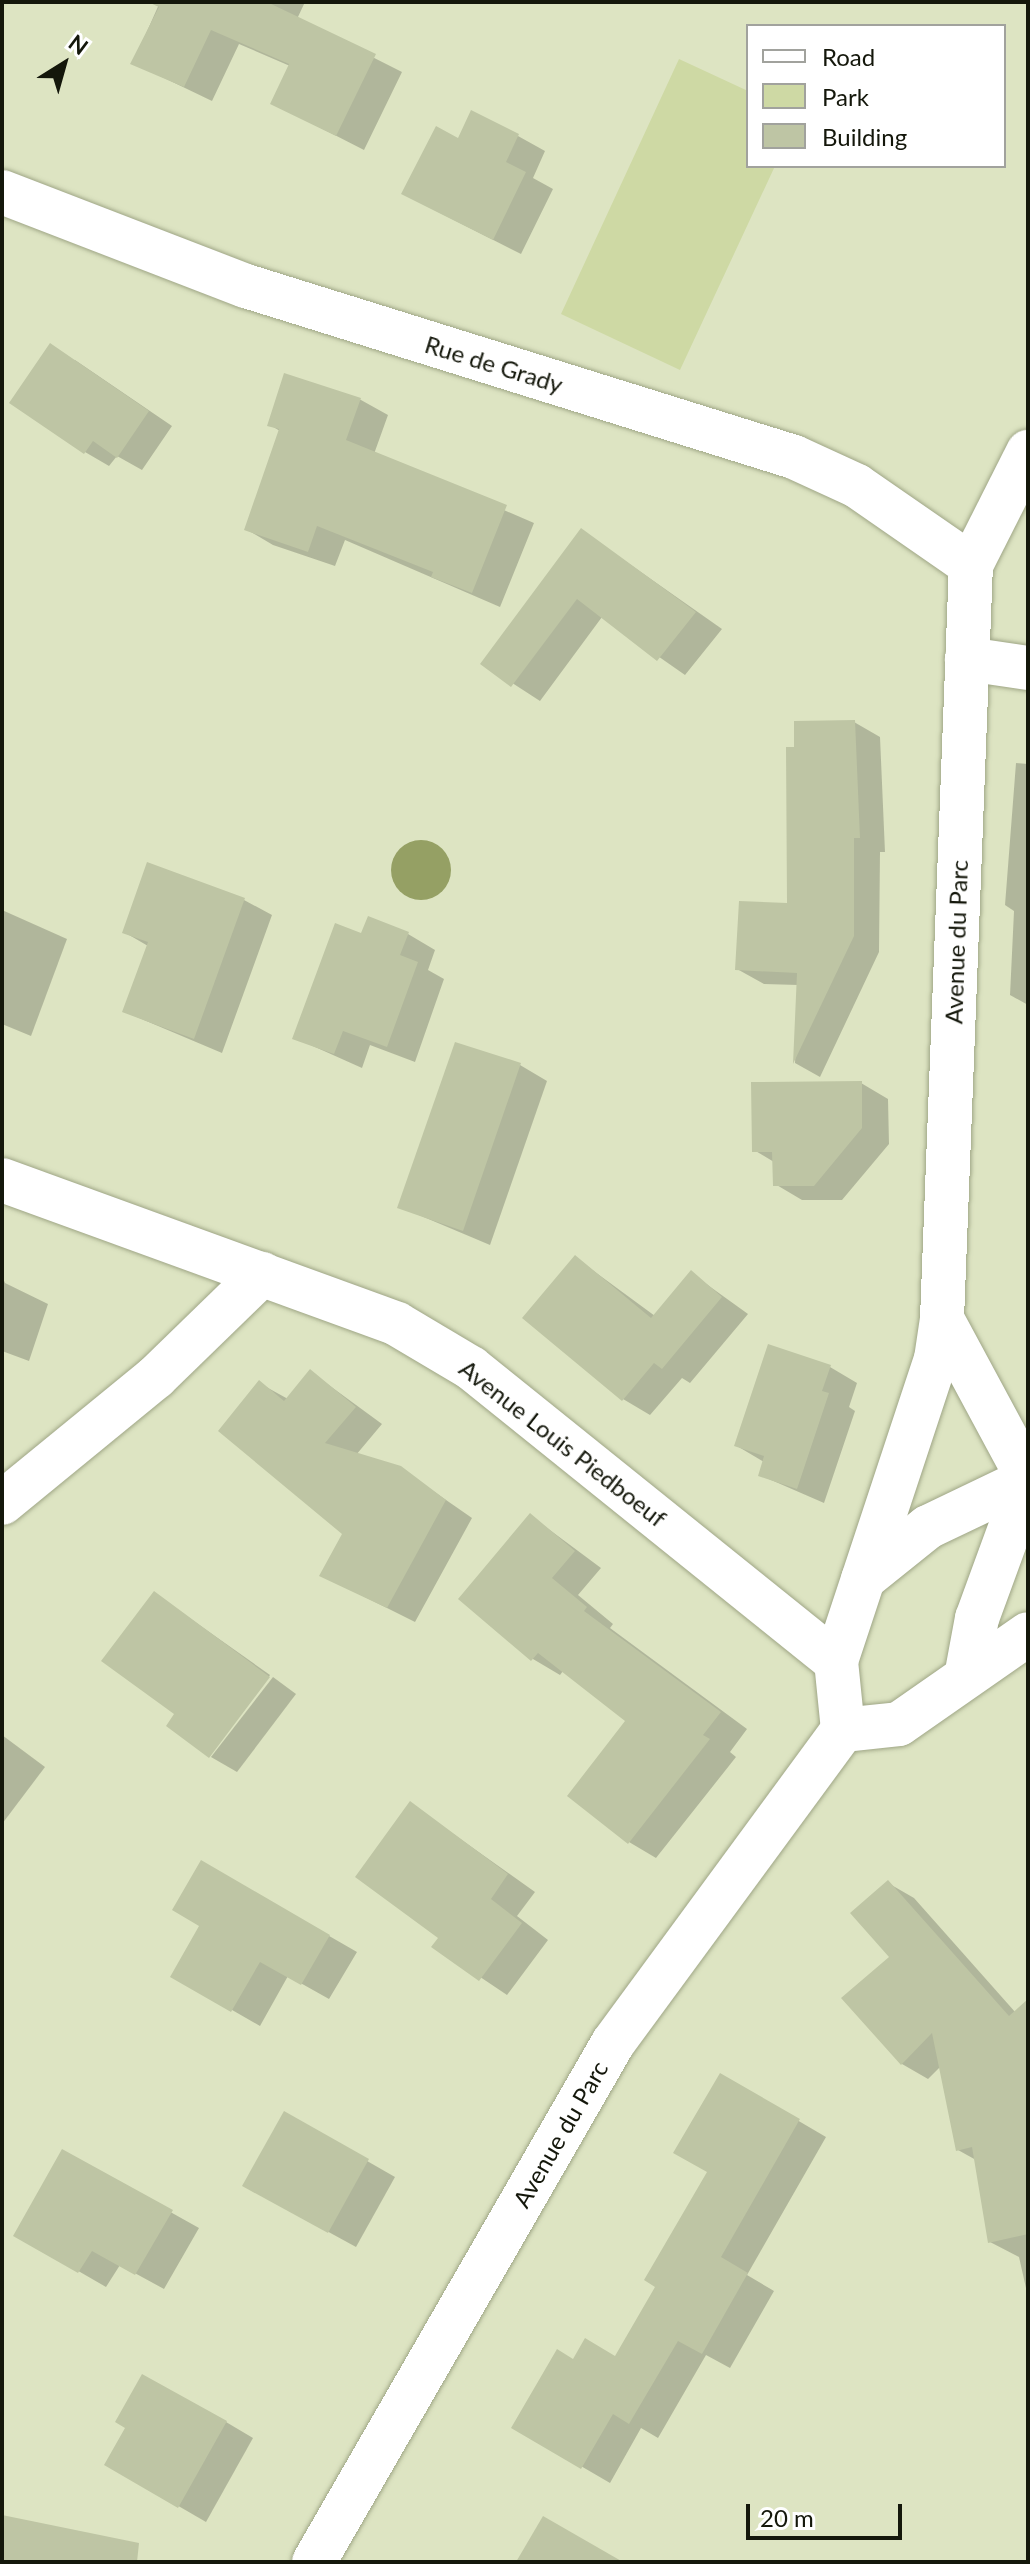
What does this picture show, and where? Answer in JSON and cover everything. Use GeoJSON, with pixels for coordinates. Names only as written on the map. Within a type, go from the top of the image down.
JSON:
{"type":"FeatureCollection","features":[{"type":"Feature","properties":{"kind":"street","name":"Rue de Grady"},"geometry":{"type":"LineString","coordinates":[[2,192],[246,286],[794,457],[857,486],[971,565]]}},
{"type":"Feature","properties":{"kind":"street"},"geometry":{"type":"LineString","coordinates":[[971,565],[1028,452]]}},
{"type":"Feature","properties":{"kind":"street","name":"Avenue du Parc"},"geometry":{"type":"LineString","coordinates":[[314,2562],[613,2043],[843,1730],[836,1661],[936,1359],[942,1319],[971,565]]}},
{"type":"Feature","properties":{"kind":"street"},"geometry":{"type":"LineString","coordinates":[[967,659],[1028,668]]}},
{"type":"Feature","properties":{"kind":"street","name":"Avenue Louis Piedboeuf"},"geometry":{"type":"LineString","coordinates":[[2,1180],[397,1324],[471,1368],[836,1661]]}},
{"type":"Feature","properties":{"kind":"street"},"geometry":{"type":"LineString","coordinates":[[2,1503],[156,1377],[262,1274]]}},
{"type":"Feature","properties":{"kind":"street"},"geometry":{"type":"LineString","coordinates":[[942,1319],[1028,1479],[977,1618],[967,1672]]}},
{"type":"Feature","properties":{"kind":"street"},"geometry":{"type":"LineString","coordinates":[[863,1579],[928,1527],[1028,1479]]}},
{"type":"Feature","properties":{"kind":"street"},"geometry":{"type":"LineString","coordinates":[[843,1730],[899,1724],[967,1672],[1028,1634]]}},
{"type":"Feature","properties":{"kind":"green space"},"geometry":{"type":"Polygon","coordinates":[[[679,59],[746,90],[746,168],[774,168],[680,370],[561,314],[679,59]]]}},
{"type":"Feature","properties":{"kind":"shaded area"},"geometry":{"type":"Polygon","coordinates":[[[421,840],[433,842],[442,849],[449,858],[449,882],[442,891],[433,898],[421,900],[409,898],[400,891],[393,882],[391,870],[393,858],[400,849],[409,842],[421,840]]]}},
{"type":"Feature","properties":{"kind":"building"},"geometry":{"type":"Polygon","coordinates":[[[148,2],[267,2],[376,54],[336,136],[270,104],[289,64],[211,30],[184,87],[130,64],[159,7],[148,2]]]}},
{"type":"Feature","properties":{"kind":"building"},"geometry":{"type":"Polygon","coordinates":[[[471,110],[519,134],[506,162],[526,172],[493,240],[401,194],[436,126],[458,138],[471,110]]]}},
{"type":"Feature","properties":{"kind":"building"},"geometry":{"type":"Polygon","coordinates":[[[50,343],[149,411],[117,458],[93,441],[84,454],[9,403],[50,343]]]}},
{"type":"Feature","properties":{"kind":"building"},"geometry":{"type":"Polygon","coordinates":[[[284,373],[361,398],[346,440],[507,505],[472,593],[431,577],[433,572],[317,526],[308,552],[244,530],[279,429],[267,426],[284,373]]]}},
{"type":"Feature","properties":{"kind":"building"},"geometry":{"type":"Polygon","coordinates":[[[581,528],[696,612],[657,661],[577,599],[511,687],[480,664],[581,528]]]}},
{"type":"Feature","properties":{"kind":"building"},"geometry":{"type":"Polygon","coordinates":[[[855,720],[860,838],[854,838],[854,936],[793,1064],[797,973],[735,970],[739,901],[787,903],[786,747],[794,747],[794,721],[855,720]]]}},
{"type":"Feature","properties":{"kind":"building"},"geometry":{"type":"Polygon","coordinates":[[[147,862],[245,898],[194,1039],[122,1012],[148,942],[122,933],[147,862]]]}},
{"type":"Feature","properties":{"kind":"building"},"geometry":{"type":"Polygon","coordinates":[[[368,916],[409,932],[400,955],[418,962],[387,1047],[343,1031],[334,1054],[292,1039],[335,923],[361,933],[368,916]]]}},
{"type":"Feature","properties":{"kind":"building"},"geometry":{"type":"Polygon","coordinates":[[[455,1042],[521,1063],[463,1231],[397,1208],[455,1042]]]}},
{"type":"Feature","properties":{"kind":"building"},"geometry":{"type":"Polygon","coordinates":[[[862,1081],[862,1128],[814,1186],[773,1186],[772,1152],[752,1152],[751,1082],[862,1081]]]}},
{"type":"Feature","properties":{"kind":"building"},"geometry":{"type":"Polygon","coordinates":[[[575,1255],[651,1318],[691,1270],[722,1297],[662,1369],[654,1363],[622,1401],[522,1318],[575,1255]]]}},
{"type":"Feature","properties":{"kind":"building"},"geometry":{"type":"Polygon","coordinates":[[[768,1344],[831,1365],[822,1391],[829,1393],[797,1489],[758,1476],[764,1456],[734,1446],[768,1344]]]}},
{"type":"Feature","properties":{"kind":"building"},"geometry":{"type":"Polygon","coordinates":[[[310,1369],[356,1407],[325,1443],[401,1466],[446,1500],[387,1608],[319,1576],[342,1534],[218,1431],[259,1380],[284,1401],[310,1369]]]}},
{"type":"Feature","properties":{"kind":"building"},"geometry":{"type":"Polygon","coordinates":[[[530,1513],[575,1551],[552,1578],[587,1607],[584,1611],[721,1712],[703,1735],[710,1739],[628,1844],[567,1796],[625,1721],[538,1653],[531,1661],[458,1599],[530,1513]]]}},
{"type":"Feature","properties":{"kind":"building"},"geometry":{"type":"Polygon","coordinates":[[[154,1591],[270,1677],[209,1758],[166,1726],[174,1714],[101,1661],[154,1591]]]}},
{"type":"Feature","properties":{"kind":"building"},"geometry":{"type":"Polygon","coordinates":[[[410,1801],[508,1874],[491,1899],[522,1923],[479,1981],[431,1947],[438,1938],[355,1877],[410,1801]]]}},
{"type":"Feature","properties":{"kind":"building"},"geometry":{"type":"Polygon","coordinates":[[[201,1860],[330,1935],[301,1985],[260,1962],[231,2012],[170,1977],[199,1926],[172,1910],[201,1860]]]}},
{"type":"Feature","properties":{"kind":"building"},"geometry":{"type":"Polygon","coordinates":[[[888,1880],[1009,2016],[1028,1999],[1028,2234],[988,2243],[972,2147],[956,2151],[932,2033],[901,2065],[841,1998],[889,1957],[850,1913],[888,1880]]]}},
{"type":"Feature","properties":{"kind":"building"},"geometry":{"type":"Polygon","coordinates":[[[720,2073],[800,2119],[721,2257],[748,2273],[702,2354],[678,2341],[629,2424],[613,2414],[581,2469],[511,2428],[557,2349],[573,2359],[585,2338],[615,2356],[655,2287],[644,2280],[707,2172],[673,2153],[720,2073]]]}},
{"type":"Feature","properties":{"kind":"building"},"geometry":{"type":"Polygon","coordinates":[[[284,2111],[369,2159],[328,2233],[242,2186],[284,2111]]]}},
{"type":"Feature","properties":{"kind":"building"},"geometry":{"type":"Polygon","coordinates":[[[62,2149],[173,2210],[135,2275],[92,2251],[78,2273],[13,2236],[62,2149]]]}},
{"type":"Feature","properties":{"kind":"building"},"geometry":{"type":"Polygon","coordinates":[[[142,2374],[227,2421],[178,2508],[104,2465],[125,2428],[115,2422],[142,2374]]]}},
{"type":"Feature","properties":{"kind":"building"},"geometry":{"type":"Polygon","coordinates":[[[2,2515],[139,2543],[137,2562],[2,2562],[2,2515]]]}},
{"type":"Feature","properties":{"kind":"building"},"geometry":{"type":"Polygon","coordinates":[[[543,2516],[623,2562],[516,2562],[543,2516]]]}}]}
